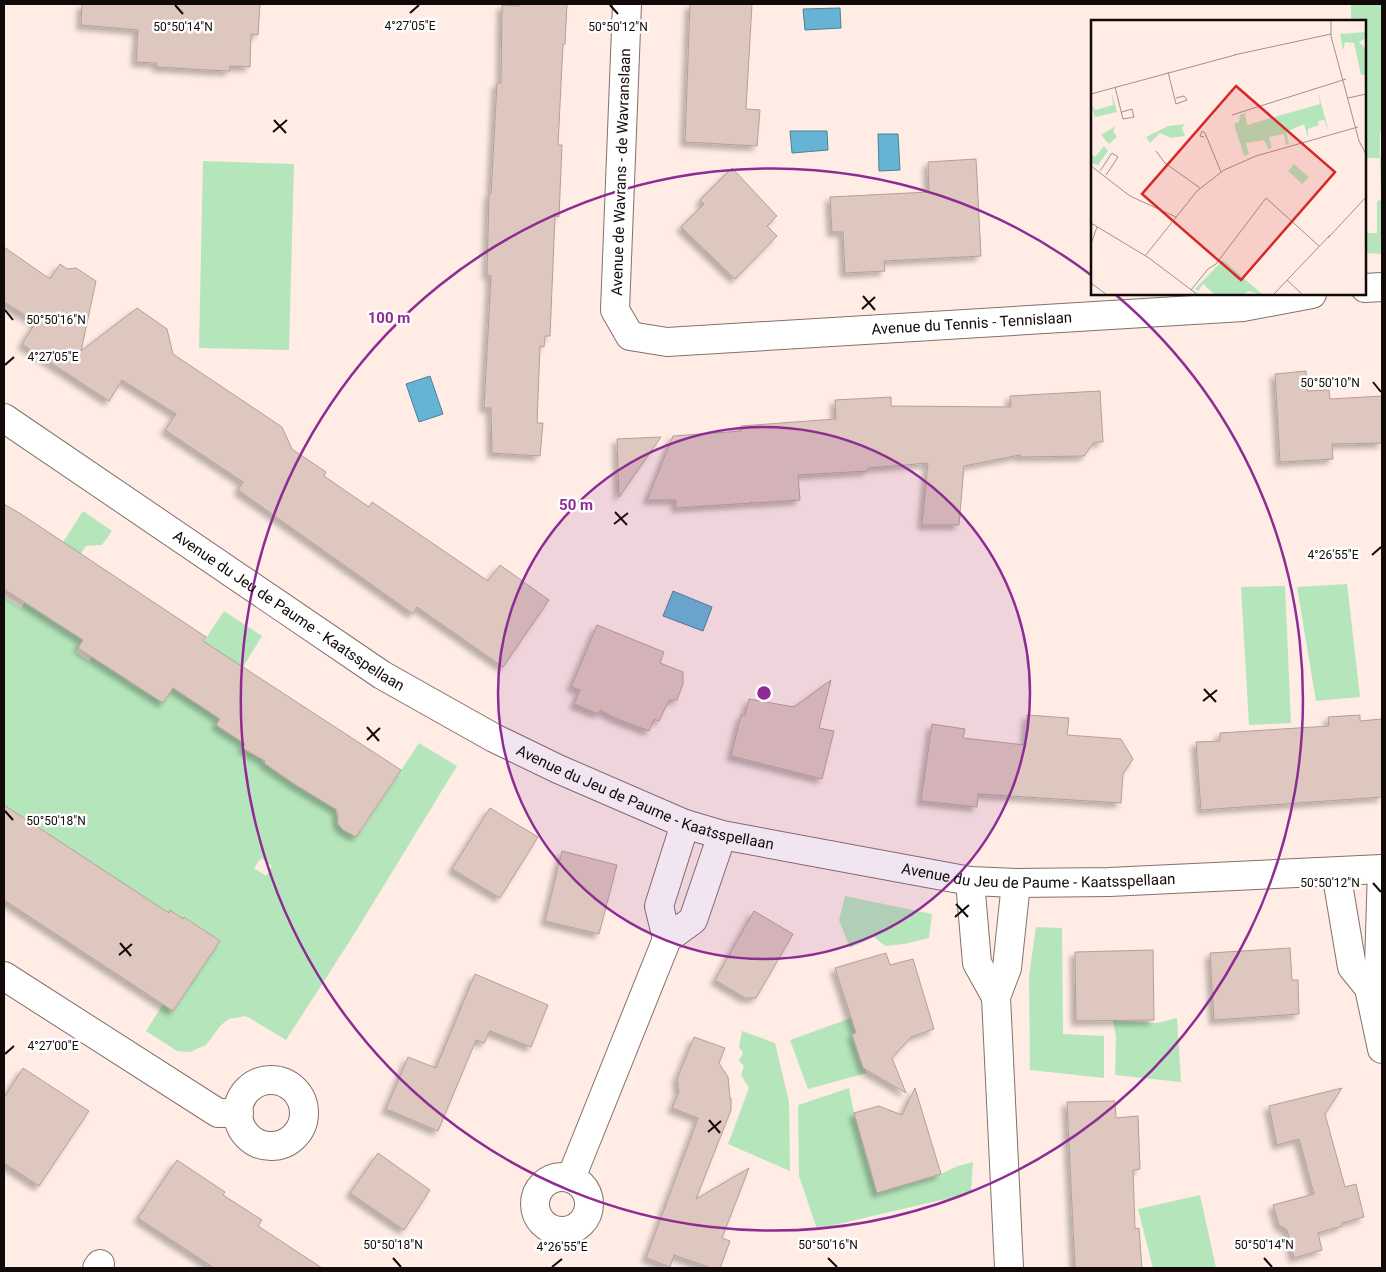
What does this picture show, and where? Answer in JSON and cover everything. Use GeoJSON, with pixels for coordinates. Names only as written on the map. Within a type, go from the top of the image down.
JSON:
{"type":"FeatureCollection","features":[{"type":"Feature","properties":{"kind":"street","name":"Avenue de Wavrans - de Wavranslaan"},"geometry":{"type":"LineString","coordinates":[[627,4],[616,310],[630,336]]}},
{"type":"Feature","properties":{"kind":"street"},"geometry":{"type":"LineString","coordinates":[[1366,288],[1382,287]]}},
{"type":"Feature","properties":{"kind":"street","name":"Avenue du Tennis - Tennislaan"},"geometry":{"type":"LineString","coordinates":[[630,336],[667,342],[1243,307],[1307,295]]}},
{"type":"Feature","properties":{"kind":"street","name":"Avenue du Jeu de Paume - Kaatsspellaan"},"geometry":{"type":"LineString","coordinates":[[4,418],[382,675],[494,738],[558,770],[685,824],[722,835],[970,882],[1109,882],[1382,869]]}},
{"type":"Feature","properties":{"kind":"street"},"geometry":{"type":"LineString","coordinates":[[667,939],[659,906],[685,824]]}},
{"type":"Feature","properties":{"kind":"street"},"geometry":{"type":"LineString","coordinates":[[572,1178],[667,939],[692,920],[722,835]]}},
{"type":"Feature","properties":{"kind":"street"},"geometry":{"type":"LineString","coordinates":[[1369,988],[1379,967],[1382,869]]}},
{"type":"Feature","properties":{"kind":"street"},"geometry":{"type":"LineString","coordinates":[[1336,872],[1352,967],[1369,988],[1382,1050]]}},
{"type":"Feature","properties":{"kind":"street"},"geometry":{"type":"LineString","coordinates":[[970,882],[977,963],[996,997]]}},
{"type":"Feature","properties":{"kind":"street"},"geometry":{"type":"LineString","coordinates":[[1009,1268],[996,997],[1007,968],[1016,883]]}},
{"type":"Feature","properties":{"kind":"street"},"geometry":{"type":"LineString","coordinates":[[6,983],[218,1113],[239,1113]]}},
{"type":"Feature","properties":{"kind":"green space"},"geometry":{"type":"Polygon","coordinates":[[[1351,4],[1382,4],[1382,131],[1380,132],[1380,157],[1382,158],[1382,254],[1366,253],[1366,233],[1377,233],[1377,201],[1381,200],[1380,158],[1366,158],[1366,20],[1351,20],[1351,4]]]}},
{"type":"Feature","properties":{"kind":"green space"},"geometry":{"type":"Polygon","coordinates":[[[203,161],[294,164],[289,350],[199,348],[203,161]]]}},
{"type":"Feature","properties":{"kind":"green space"},"geometry":{"type":"Polygon","coordinates":[[[83,511],[112,531],[102,545],[86,546],[48,604],[43,615],[83,640],[76,652],[89,661],[96,650],[131,683],[163,703],[224,611],[262,636],[243,667],[216,725],[245,744],[243,748],[264,761],[264,763],[335,809],[340,825],[350,833],[361,831],[419,743],[457,766],[353,936],[286,1040],[246,1016],[229,1019],[221,1025],[206,1045],[190,1052],[177,1051],[146,1031],[163,1004],[174,1010],[220,941],[185,917],[183,919],[170,911],[169,913],[4,805],[4,597],[21,608],[83,511]],[[261,858],[254,868],[266,876],[272,866],[261,858]]]}},
{"type":"Feature","properties":{"kind":"green space"},"geometry":{"type":"Polygon","coordinates":[[[1347,584],[1360,697],[1316,701],[1297,587],[1347,584]]]}},
{"type":"Feature","properties":{"kind":"green space"},"geometry":{"type":"Polygon","coordinates":[[[1285,586],[1291,723],[1249,725],[1241,587],[1285,586]]]}},
{"type":"Feature","properties":{"kind":"green space"},"geometry":{"type":"Polygon","coordinates":[[[845,896],[932,914],[929,938],[885,946],[874,937],[850,948],[839,920],[845,896]]]}},
{"type":"Feature","properties":{"kind":"green space"},"geometry":{"type":"Polygon","coordinates":[[[1036,927],[1062,928],[1063,1034],[1104,1036],[1104,1078],[1030,1070],[1029,976],[1036,927]]]}},
{"type":"Feature","properties":{"kind":"green space"},"geometry":{"type":"Polygon","coordinates":[[[851,1018],[856,1033],[852,1035],[860,1060],[867,1073],[808,1089],[790,1040],[851,1018]]]}},
{"type":"Feature","properties":{"kind":"green space"},"geometry":{"type":"Polygon","coordinates":[[[1177,1018],[1181,1082],[1115,1075],[1116,1036],[1113,1021],[1158,1023],[1177,1018]]]}},
{"type":"Feature","properties":{"kind":"green space"},"geometry":{"type":"Polygon","coordinates":[[[742,1031],[775,1043],[789,1102],[790,1171],[728,1144],[749,1088],[741,1075],[744,1066],[739,1061],[743,1053],[739,1047],[742,1031]]]}},
{"type":"Feature","properties":{"kind":"green space"},"geometry":{"type":"Polygon","coordinates":[[[849,1088],[854,1113],[877,1193],[941,1174],[958,1166],[973,1162],[971,1193],[817,1229],[799,1176],[798,1105],[849,1088]]]}},
{"type":"Feature","properties":{"kind":"green space"},"geometry":{"type":"Polygon","coordinates":[[[1200,1195],[1216,1268],[1153,1268],[1138,1209],[1200,1195]]]}},
{"type":"Feature","properties":{"kind":"water"},"geometry":{"type":"Polygon","coordinates":[[[840,8],[841,28],[805,30],[803,9],[840,8]]]}},
{"type":"Feature","properties":{"kind":"water"},"geometry":{"type":"Polygon","coordinates":[[[790,131],[827,131],[828,150],[792,153],[790,131]]]}},
{"type":"Feature","properties":{"kind":"water"},"geometry":{"type":"Polygon","coordinates":[[[878,134],[898,134],[900,170],[879,171],[878,134]]]}},
{"type":"Feature","properties":{"kind":"water"},"geometry":{"type":"Polygon","coordinates":[[[430,376],[443,414],[419,422],[406,384],[430,376]]]}},
{"type":"Feature","properties":{"kind":"water"},"geometry":{"type":"Polygon","coordinates":[[[673,591],[712,607],[703,631],[663,616],[673,591]]]}},
{"type":"Feature","properties":{"kind":"building"},"geometry":{"type":"Polygon","coordinates":[[[82,4],[260,4],[258,35],[251,34],[250,67],[230,66],[230,71],[157,67],[157,63],[136,62],[138,30],[81,25],[82,4]]]}},
{"type":"Feature","properties":{"kind":"building"},"geometry":{"type":"Polygon","coordinates":[[[519,4],[567,4],[558,145],[562,145],[559,217],[555,216],[550,336],[545,336],[544,347],[540,346],[537,423],[543,423],[540,456],[492,453],[491,408],[484,408],[491,276],[487,275],[489,194],[491,194],[497,83],[501,83],[502,5],[519,6],[519,4]]]}},
{"type":"Feature","properties":{"kind":"building"},"geometry":{"type":"Polygon","coordinates":[[[690,4],[752,4],[746,109],[760,110],[757,146],[685,142],[690,4]]]}},
{"type":"Feature","properties":{"kind":"building"},"geometry":{"type":"Polygon","coordinates":[[[976,159],[981,256],[884,261],[885,271],[845,273],[843,232],[832,232],[830,197],[929,192],[928,162],[976,159]]]}},
{"type":"Feature","properties":{"kind":"building"},"geometry":{"type":"Polygon","coordinates":[[[732,168],[777,216],[767,226],[777,236],[735,279],[681,227],[704,204],[700,200],[732,168]]]}},
{"type":"Feature","properties":{"kind":"building"},"geometry":{"type":"Polygon","coordinates":[[[4,247],[50,279],[60,264],[67,269],[76,268],[96,281],[81,351],[137,308],[167,329],[173,354],[282,427],[292,449],[326,472],[324,476],[369,507],[372,502],[488,581],[500,565],[549,600],[503,667],[417,607],[413,614],[238,490],[243,482],[165,430],[176,414],[122,380],[109,401],[22,344],[36,322],[4,302],[4,247]]]}},
{"type":"Feature","properties":{"kind":"building"},"geometry":{"type":"Polygon","coordinates":[[[1306,371],[1307,391],[1329,390],[1330,399],[1382,396],[1382,443],[1332,444],[1333,459],[1280,462],[1275,374],[1306,371]]]}},
{"type":"Feature","properties":{"kind":"building"},"geometry":{"type":"Polygon","coordinates":[[[1100,391],[1103,442],[1094,442],[1084,456],[1020,457],[1020,455],[964,466],[959,525],[922,525],[928,463],[868,468],[868,471],[798,475],[800,500],[676,508],[676,500],[647,500],[673,436],[741,431],[741,426],[836,419],[835,400],[891,397],[891,406],[1011,407],[1010,396],[1100,391]]]}},
{"type":"Feature","properties":{"kind":"building"},"geometry":{"type":"Polygon","coordinates":[[[661,437],[619,497],[617,439],[661,437]]]}},
{"type":"Feature","properties":{"kind":"building"},"geometry":{"type":"Polygon","coordinates":[[[4,504],[206,637],[203,641],[401,770],[356,837],[343,830],[338,824],[337,810],[294,784],[264,763],[265,761],[242,748],[245,744],[216,725],[220,719],[173,688],[163,703],[78,648],[83,640],[4,589],[4,504]]]}},
{"type":"Feature","properties":{"kind":"building"},"geometry":{"type":"Polygon","coordinates":[[[597,625],[664,652],[660,663],[683,672],[683,684],[677,700],[669,700],[659,721],[654,719],[649,731],[600,710],[598,714],[574,704],[580,690],[571,687],[597,625]]]}},
{"type":"Feature","properties":{"kind":"building"},"geometry":{"type":"Polygon","coordinates":[[[831,680],[819,728],[834,731],[822,779],[731,756],[741,715],[745,715],[749,699],[794,707],[831,680]]]}},
{"type":"Feature","properties":{"kind":"building"},"geometry":{"type":"Polygon","coordinates":[[[1027,715],[1069,718],[1067,735],[1121,739],[1133,759],[1123,774],[1121,803],[978,794],[977,807],[921,801],[932,724],[965,729],[963,738],[1025,745],[1027,715]]]}},
{"type":"Feature","properties":{"kind":"building"},"geometry":{"type":"Polygon","coordinates":[[[1360,715],[1360,721],[1382,719],[1382,797],[1201,810],[1196,742],[1220,741],[1220,733],[1329,726],[1328,717],[1360,715]]]}},
{"type":"Feature","properties":{"kind":"building"},"geometry":{"type":"Polygon","coordinates":[[[4,805],[169,913],[170,910],[183,919],[184,917],[220,941],[173,1011],[4,900],[4,805]]]}},
{"type":"Feature","properties":{"kind":"building"},"geometry":{"type":"Polygon","coordinates":[[[490,808],[538,837],[500,898],[452,869],[490,808]]]}},
{"type":"Feature","properties":{"kind":"building"},"geometry":{"type":"Polygon","coordinates":[[[562,851],[617,865],[599,934],[545,921],[562,851]]]}},
{"type":"Feature","properties":{"kind":"building"},"geometry":{"type":"Polygon","coordinates":[[[754,911],[793,934],[756,998],[745,998],[715,980],[754,911]]]}},
{"type":"Feature","properties":{"kind":"building"},"geometry":{"type":"Polygon","coordinates":[[[1290,948],[1292,980],[1298,980],[1299,1014],[1214,1020],[1210,953],[1290,948]]]}},
{"type":"Feature","properties":{"kind":"building"},"geometry":{"type":"Polygon","coordinates":[[[1153,950],[1154,1020],[1076,1021],[1075,952],[1153,950]]]}},
{"type":"Feature","properties":{"kind":"building"},"geometry":{"type":"Polygon","coordinates":[[[886,953],[890,965],[913,959],[934,1029],[911,1037],[892,1058],[906,1093],[863,1068],[852,1034],[856,1033],[835,968],[886,953]]]}},
{"type":"Feature","properties":{"kind":"building"},"geometry":{"type":"Polygon","coordinates":[[[475,974],[548,1005],[531,1047],[490,1031],[484,1043],[476,1040],[438,1131],[386,1109],[408,1057],[436,1068],[475,974]]]}},
{"type":"Feature","properties":{"kind":"building"},"geometry":{"type":"Polygon","coordinates":[[[694,1037],[725,1048],[719,1063],[728,1077],[731,1098],[731,1110],[696,1199],[749,1168],[722,1238],[730,1241],[720,1268],[711,1268],[674,1255],[670,1267],[646,1258],[698,1118],[672,1108],[679,1092],[677,1079],[694,1037]]]}},
{"type":"Feature","properties":{"kind":"building"},"geometry":{"type":"Polygon","coordinates":[[[23,1068],[89,1111],[39,1186],[4,1163],[4,1098],[23,1068]]]}},
{"type":"Feature","properties":{"kind":"building"},"geometry":{"type":"Polygon","coordinates":[[[915,1088],[941,1174],[877,1193],[854,1113],[879,1106],[902,1115],[915,1088]]]}},
{"type":"Feature","properties":{"kind":"building"},"geometry":{"type":"Polygon","coordinates":[[[1342,1088],[1325,1114],[1345,1187],[1356,1184],[1364,1217],[1342,1223],[1342,1226],[1318,1233],[1322,1250],[1294,1258],[1287,1230],[1279,1225],[1273,1205],[1314,1194],[1299,1139],[1277,1145],[1269,1106],[1342,1088]]]}},
{"type":"Feature","properties":{"kind":"building"},"geometry":{"type":"Polygon","coordinates":[[[1115,1101],[1116,1118],[1138,1116],[1140,1169],[1133,1170],[1135,1229],[1139,1228],[1142,1268],[1075,1268],[1067,1102],[1115,1101]]]}},
{"type":"Feature","properties":{"kind":"building"},"geometry":{"type":"Polygon","coordinates":[[[378,1153],[430,1190],[404,1230],[350,1193],[378,1153]]]}},
{"type":"Feature","properties":{"kind":"building"},"geometry":{"type":"Polygon","coordinates":[[[177,1160],[225,1192],[223,1195],[262,1220],[258,1226],[322,1268],[214,1268],[138,1218],[177,1160]]]}}]}
